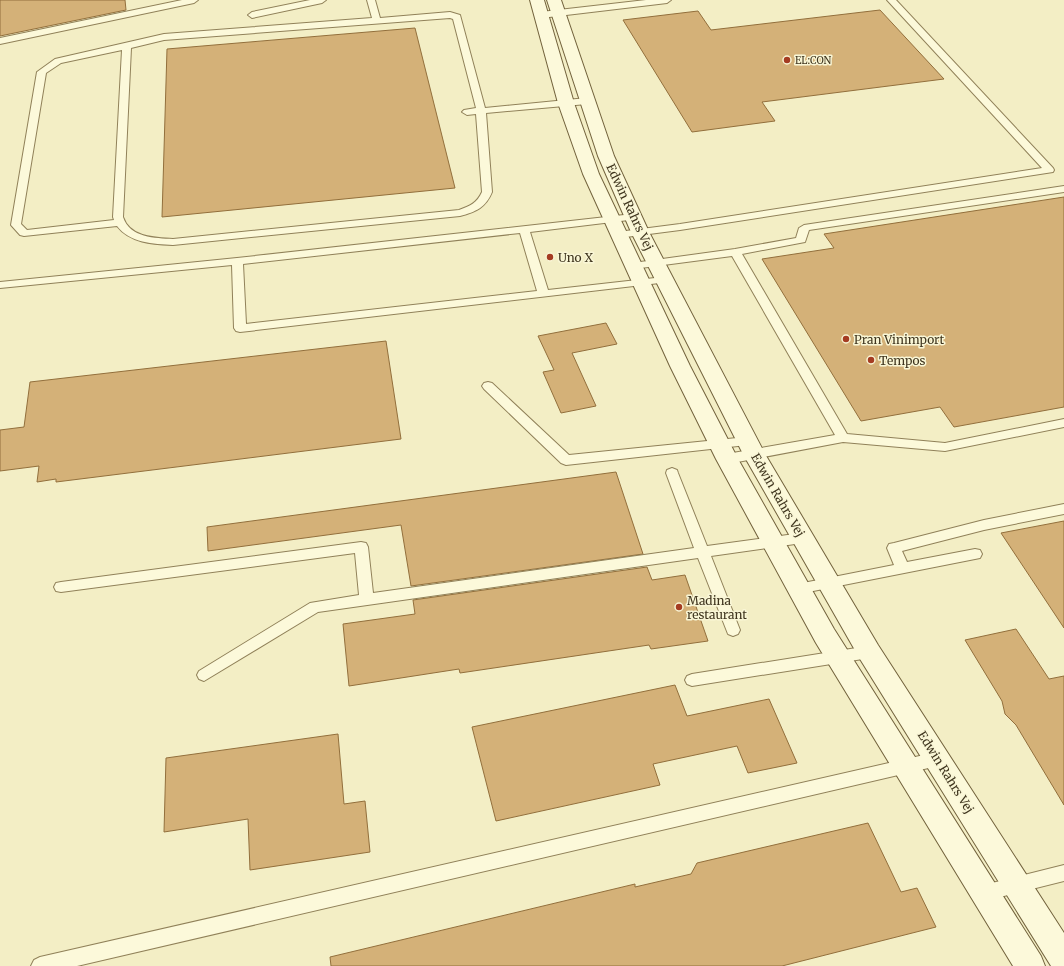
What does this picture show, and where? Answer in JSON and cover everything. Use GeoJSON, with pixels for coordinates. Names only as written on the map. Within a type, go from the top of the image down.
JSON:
{"type":"FeatureCollection","features":[{"type":"Feature","properties":{"kind":"street","name":"Edwin Rahrs Vej"},"geometry":{"type":"LineString","coordinates":[[556,6],[577,102]]}},
{"type":"Feature","properties":{"kind":"street","name":"Edwin Rahrs Vej"},"geometry":{"type":"LineString","coordinates":[[539,7],[548,44],[606,156],[626,226],[648,273],[723,452],[772,543],[838,657],[1030,966]]}},
{"type":"Feature","properties":{"kind":"street","name":"Edwin Rahrs Vej"},"geometry":{"type":"LineString","coordinates":[[648,273],[869,652],[1018,886],[1061,948]]}},
{"type":"Feature","properties":{"kind":"lane"},"geometry":{"type":"LineString","coordinates":[[0,41],[194,0]]}},
{"type":"Feature","properties":{"kind":"lane"},"geometry":{"type":"LineString","coordinates":[[252,15],[322,0]]}},
{"type":"Feature","properties":{"kind":"lane"},"geometry":{"type":"LineString","coordinates":[[370,0],[377,21]]}},
{"type":"Feature","properties":{"kind":"lane"},"geometry":{"type":"LineString","coordinates":[[539,7],[667,0]]}},
{"type":"Feature","properties":{"kind":"lane"},"geometry":{"type":"LineString","coordinates":[[1,288],[524,229],[626,226],[1049,170],[890,0]]}},
{"type":"Feature","properties":{"kind":"lane"},"geometry":{"type":"LineString","coordinates":[[120,223],[24,233],[16,225],[42,72],[58,61],[164,37],[450,15],[457,17],[481,111],[487,192],[484,201],[479,207],[460,213],[173,242],[154,241],[138,237],[122,227],[118,217],[127,46]]}},
{"type":"Feature","properties":{"kind":"lane"},"geometry":{"type":"LineString","coordinates":[[467,112],[577,102]]}},
{"type":"Feature","properties":{"kind":"lane"},"geometry":{"type":"LineString","coordinates":[[237,261],[240,328],[542,293],[648,273],[735,252],[801,240],[804,228],[1064,188]]}},
{"type":"Feature","properties":{"kind":"lane"},"geometry":{"type":"LineString","coordinates":[[524,229],[542,293]]}},
{"type":"Feature","properties":{"kind":"lane"},"geometry":{"type":"LineString","coordinates":[[735,252],[843,438]]}},
{"type":"Feature","properties":{"kind":"lane"},"geometry":{"type":"LineString","coordinates":[[488,386],[566,460],[723,452],[750,447],[843,438],[945,447],[1064,423]]}},
{"type":"Feature","properties":{"kind":"lane"},"geometry":{"type":"LineString","coordinates":[[672,473],[704,552],[733,630]]}},
{"type":"Feature","properties":{"kind":"lane"},"geometry":{"type":"LineString","coordinates":[[903,568],[894,548],[984,525],[1064,509]]}},
{"type":"Feature","properties":{"kind":"lane"},"geometry":{"type":"LineString","coordinates":[[204,675],[315,607],[802,538]]}},
{"type":"Feature","properties":{"kind":"lane"},"geometry":{"type":"LineString","coordinates":[[61,587],[362,547],[367,600]]}},
{"type":"Feature","properties":{"kind":"lane"},"geometry":{"type":"LineString","coordinates":[[798,589],[975,554]]}},
{"type":"Feature","properties":{"kind":"lane"},"geometry":{"type":"LineString","coordinates":[[692,680],[869,652]]}},
{"type":"Feature","properties":{"kind":"lane"},"geometry":{"type":"LineString","coordinates":[[40,966],[937,759]]}},
{"type":"Feature","properties":{"kind":"lane"},"geometry":{"type":"LineString","coordinates":[[984,894],[1064,873]]}},
{"type":"Feature","properties":{"kind":"building"},"geometry":{"type":"Polygon","coordinates":[[[0,0],[125,0],[126,10],[0,36],[0,0]]]}},
{"type":"Feature","properties":{"kind":"building","name":"EL:CON"},"geometry":{"type":"Polygon","coordinates":[[[880,10],[944,79],[762,102],[775,121],[692,132],[623,20],[698,11],[711,30],[880,10]]]}},
{"type":"Feature","properties":{"kind":"building"},"geometry":{"type":"Polygon","coordinates":[[[415,28],[455,188],[162,217],[167,49],[415,28]]]}},
{"type":"Feature","properties":{"kind":"building"},"geometry":{"type":"Polygon","coordinates":[[[1064,197],[1064,407],[954,427],[940,407],[861,421],[762,259],[834,248],[824,234],[1064,197]]]}},
{"type":"Feature","properties":{"kind":"building"},"geometry":{"type":"Polygon","coordinates":[[[606,323],[617,344],[572,353],[596,406],[561,413],[543,372],[554,370],[538,336],[606,323]]]}},
{"type":"Feature","properties":{"kind":"building"},"geometry":{"type":"Polygon","coordinates":[[[386,341],[401,439],[56,482],[56,479],[37,482],[39,466],[0,471],[0,430],[24,427],[30,382],[386,341]]]}},
{"type":"Feature","properties":{"kind":"building"},"geometry":{"type":"Polygon","coordinates":[[[616,472],[643,554],[411,586],[401,525],[208,551],[207,527],[616,472]]]}},
{"type":"Feature","properties":{"kind":"building"},"geometry":{"type":"Polygon","coordinates":[[[1064,521],[1064,628],[1001,533],[1064,521]]]}},
{"type":"Feature","properties":{"kind":"building"},"geometry":{"type":"Polygon","coordinates":[[[647,567],[652,580],[685,575],[708,641],[651,649],[649,645],[460,673],[459,669],[349,686],[343,624],[415,614],[413,600],[647,567]]]}},
{"type":"Feature","properties":{"kind":"building"},"geometry":{"type":"Polygon","coordinates":[[[1016,629],[1049,679],[1064,676],[1064,805],[1016,725],[1005,714],[1002,701],[965,640],[1016,629]]]}},
{"type":"Feature","properties":{"kind":"building"},"geometry":{"type":"Polygon","coordinates":[[[675,685],[687,716],[769,699],[797,763],[748,773],[737,746],[653,764],[660,785],[496,821],[472,727],[675,685]]]}},
{"type":"Feature","properties":{"kind":"building"},"geometry":{"type":"Polygon","coordinates":[[[338,734],[344,804],[365,801],[370,852],[250,870],[248,819],[164,832],[166,758],[338,734]]]}},
{"type":"Feature","properties":{"kind":"building"},"geometry":{"type":"Polygon","coordinates":[[[868,823],[901,892],[917,888],[936,927],[782,966],[331,966],[330,957],[635,884],[635,887],[691,874],[697,863],[868,823]]]}},
{"type":"Feature","properties":{"kind":"place","name":"EL:CON"},"geometry":{"type":"Point","coordinates":[787,60]}},
{"type":"Feature","properties":{"kind":"place","name":"Uno X"},"geometry":{"type":"Point","coordinates":[550,257]}},
{"type":"Feature","properties":{"kind":"place","name":"Pran Vinimport"},"geometry":{"type":"Point","coordinates":[846,339]}},
{"type":"Feature","properties":{"kind":"place","name":"Tempos"},"geometry":{"type":"Point","coordinates":[871,360]}},
{"type":"Feature","properties":{"kind":"place","name":"Madina restaurant"},"geometry":{"type":"Point","coordinates":[679,607]}}]}
